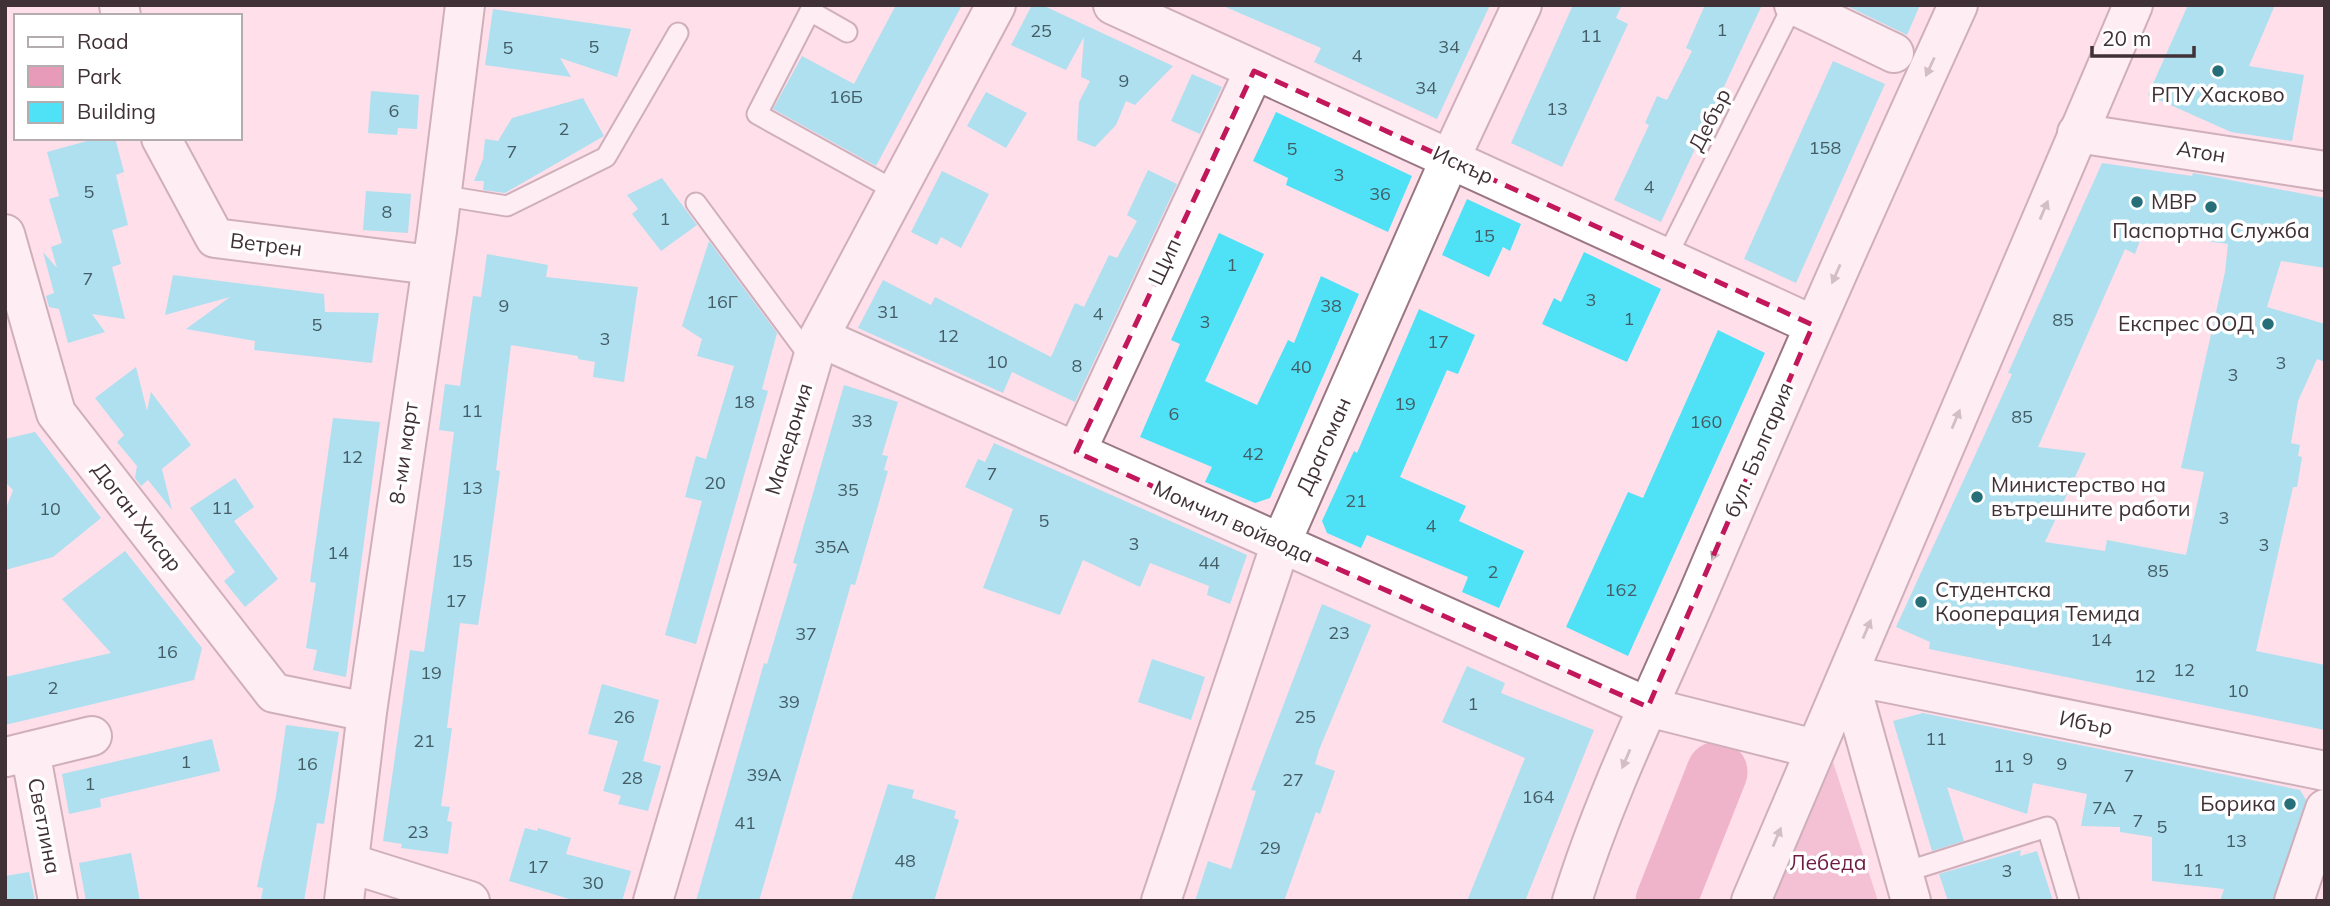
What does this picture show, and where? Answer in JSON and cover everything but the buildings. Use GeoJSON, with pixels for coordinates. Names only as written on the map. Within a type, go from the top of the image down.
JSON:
{"type":"FeatureCollection","features":[{"type":"Feature","properties":{"kind":"street","name":"8-ми март"},"geometry":{"type":"LineString","coordinates":[[344,901],[367,712],[465,5]]}},
{"type":"Feature","properties":{"kind":"street","name":"Македония"},"geometry":{"type":"LineString","coordinates":[[653,901],[816,349],[896,191],[996,5]]}},
{"type":"Feature","properties":{"kind":"street","name":"Искър"},"geometry":{"type":"LineString","coordinates":[[1113,5],[1813,325]]}},
{"type":"Feature","properties":{"kind":"street","name":"Драгоман"},"geometry":{"type":"LineString","coordinates":[[1161,901],[1281,543],[1450,159],[1522,5]]}},
{"type":"Feature","properties":{"kind":"street"},"geometry":{"type":"LineString","coordinates":[[1793,5],[1894,53]]}},
{"type":"Feature","properties":{"kind":"street","name":"бул. България"},"geometry":{"type":"LineString","coordinates":[[1572,901],[1603,812],[1648,706],[1813,325],[1958,5]]}},
{"type":"Feature","properties":{"kind":"street"},"geometry":{"type":"LineString","coordinates":[[1751,901],[2133,5]]}},
{"type":"Feature","properties":{"kind":"street","name":"Щип"},"geometry":{"type":"LineString","coordinates":[[1076,452],[1254,71]]}},
{"type":"Feature","properties":{"kind":"street","name":"Атон"},"geometry":{"type":"LineString","coordinates":[[2077,133],[2325,171]]}},
{"type":"Feature","properties":{"kind":"street","name":"Ветрен"},"geometry":{"type":"LineString","coordinates":[[162,140],[215,238],[431,265]]}},
{"type":"Feature","properties":{"kind":"street","name":"Доган Хисар"},"geometry":{"type":"LineString","coordinates":[[5,234],[56,413],[274,693],[367,712]]}},
{"type":"Feature","properties":{"kind":"street","name":"Момчил войвода"},"geometry":{"type":"LineString","coordinates":[[816,349],[1076,452],[1648,706],[1815,749]]}},
{"type":"Feature","properties":{"kind":"street"},"geometry":{"type":"LineString","coordinates":[[1848,675],[1906,887]]}},
{"type":"Feature","properties":{"kind":"street","name":"Ибър"},"geometry":{"type":"LineString","coordinates":[[1848,675],[2325,771]]}},
{"type":"Feature","properties":{"kind":"street"},"geometry":{"type":"LineString","coordinates":[[18,754],[92,736]]}},
{"type":"Feature","properties":{"kind":"street","name":"Светлина"},"geometry":{"type":"LineString","coordinates":[[18,754],[58,901]]}},
{"type":"Feature","properties":{"kind":"street"},"geometry":{"type":"LineString","coordinates":[[2294,901],[2325,809]]}},
{"type":"Feature","properties":{"kind":"street"},"geometry":{"type":"LineString","coordinates":[[349,863],[470,901]]}},
{"type":"Feature","properties":{"kind":"lane","name":"Дебър"},"geometry":{"type":"LineString","coordinates":[[1667,256],[1793,5]]}},
{"type":"Feature","properties":{"kind":"lane"},"geometry":{"type":"LineString","coordinates":[[847,32],[810,11],[757,114],[896,191]]}},
{"type":"Feature","properties":{"kind":"lane"},"geometry":{"type":"LineString","coordinates":[[439,195],[507,206],[606,157],[678,33]]}},
{"type":"Feature","properties":{"kind":"lane"},"geometry":{"type":"LineString","coordinates":[[696,202],[816,349]]}},
{"type":"Feature","properties":{"kind":"lane"},"geometry":{"type":"LineString","coordinates":[[1906,887],[2047,827],[2069,901]]}},
{"type":"Feature","properties":{"kind":"highlighted area"},"geometry":{"type":"Polygon","coordinates":[[[1254,71],[1813,325],[1648,707],[1076,452],[1254,71]]]}},
{"type":"Feature","properties":{"kind":"green space","name":"Лебеда"},"geometry":{"type":"Polygon","coordinates":[[[1833,762],[1878,901],[1771,901],[1833,762]]]}},
{"type":"Feature","properties":{"kind":"waterway"},"geometry":{"type":"LineString","coordinates":[[1666,901],[1717,772]]}},
{"type":"Feature","properties":{"kind":"place","name":"РПУ Хасково"},"geometry":{"type":"Point","coordinates":[2218,71]}},
{"type":"Feature","properties":{"kind":"place","name":"МВР"},"geometry":{"type":"Point","coordinates":[2137,202]}},
{"type":"Feature","properties":{"kind":"place","name":"Паспортна Служба"},"geometry":{"type":"Point","coordinates":[2211,207]}},
{"type":"Feature","properties":{"kind":"place","name":"Експрес ООД"},"geometry":{"type":"Point","coordinates":[2268,324]}},
{"type":"Feature","properties":{"kind":"place","name":"Министерство на вътрешните работи"},"geometry":{"type":"Point","coordinates":[1977,497]}},
{"type":"Feature","properties":{"kind":"place","name":"Студентска Кооперация Темида"},"geometry":{"type":"Point","coordinates":[1921,602]}},
{"type":"Feature","properties":{"kind":"place","name":"Борика"},"geometry":{"type":"Point","coordinates":[2290,804]}}]}
